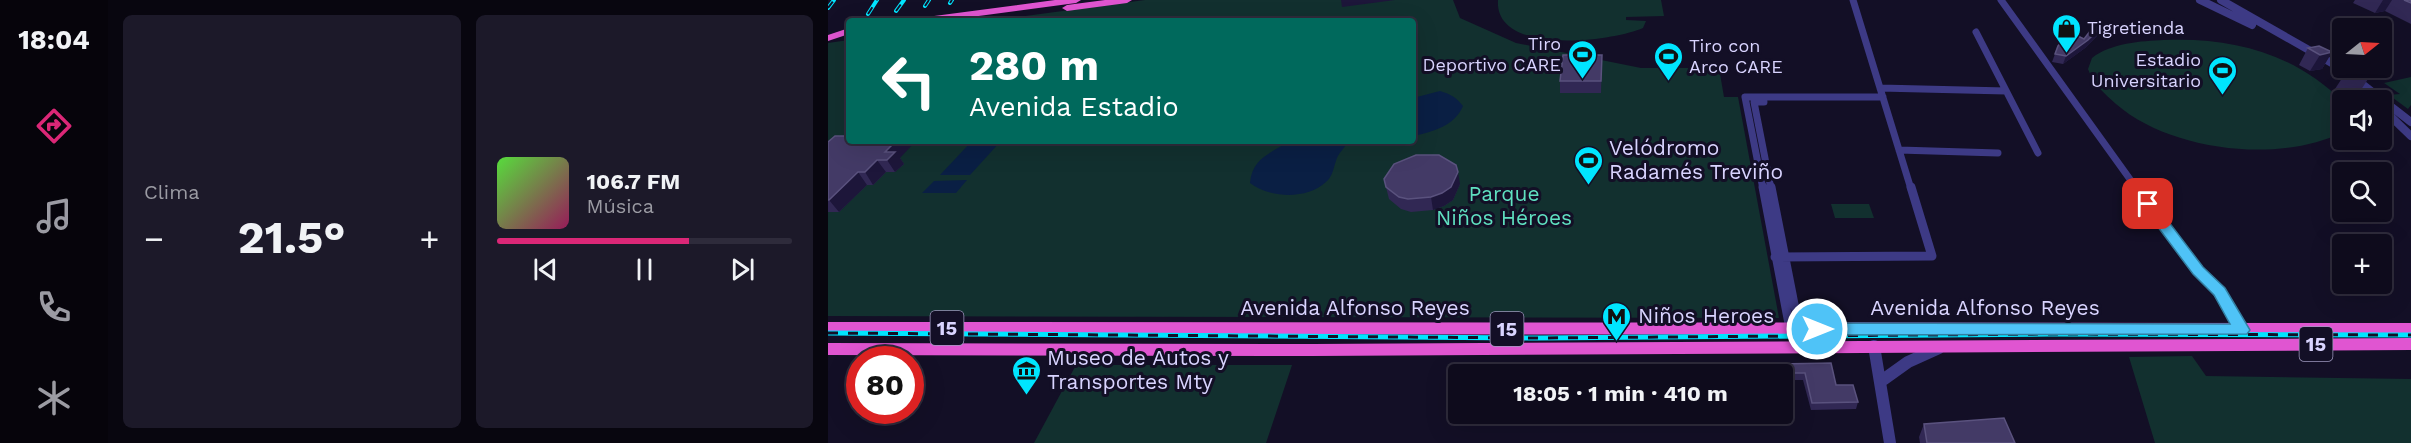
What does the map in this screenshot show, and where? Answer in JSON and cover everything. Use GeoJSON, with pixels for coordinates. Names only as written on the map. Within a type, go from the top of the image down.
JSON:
{"type":"FeatureCollection","features":[{"type":"Feature","properties":{"kind":"highway"},"geometry":{"type":"LineString","coordinates":[[941,18],[1076,0]]}},
{"type":"Feature","properties":{"kind":"highway"},"geometry":{"type":"LineString","coordinates":[[995,18],[1127,0]]}},
{"type":"Feature","properties":{"kind":"highway"},"geometry":{"type":"LineString","coordinates":[[828,33],[846,31]]}},
{"type":"Feature","properties":{"kind":"highway"},"geometry":{"type":"LineString","coordinates":[[828,39],[846,32]]}},
{"type":"Feature","properties":{"kind":"highway"},"geometry":{"type":"LineString","coordinates":[[828,39],[846,38]]}},
{"type":"Feature","properties":{"kind":"highway"},"geometry":{"type":"LineString","coordinates":[[828,320],[1003,321],[1020,329]]}},
{"type":"Feature","properties":{"kind":"highway","name":"Avenida Alfonso Reyes"},"geometry":{"type":"LineString","coordinates":[[828,328],[2242,330]]}},
{"type":"Feature","properties":{"kind":"highway"},"geometry":{"type":"LineString","coordinates":[[1434,329],[1472,348]]}},
{"type":"Feature","properties":{"kind":"highway"},"geometry":{"type":"LineString","coordinates":[[1832,329],[1899,346]]}},
{"type":"Feature","properties":{"kind":"highway"},"geometry":{"type":"LineString","coordinates":[[2335,344],[2406,329]]}},
{"type":"Feature","properties":{"kind":"highway","name":"15"},"geometry":{"type":"LineString","coordinates":[[2242,330],[2406,329]]}},
{"type":"Feature","properties":{"kind":"highway","name":"Avenida Alfonso Reyes"},"geometry":{"type":"LineString","coordinates":[[828,350],[2335,344]]}},
{"type":"Feature","properties":{"kind":"highway","name":"15"},"geometry":{"type":"LineString","coordinates":[[2335,344],[2411,344]]}},
{"type":"Feature","properties":{"kind":"highway"},"geometry":{"type":"LineString","coordinates":[[828,358],[928,357],[953,350]]}},
{"type":"Feature","properties":{"kind":"street"},"geometry":{"type":"LineString","coordinates":[[1779,257],[1932,256],[1853,0]]}},
{"type":"Feature","properties":{"kind":"street"},"geometry":{"type":"LineString","coordinates":[[2001,0],[2171,235],[2198,270],[2219,292],[2242,330]]}},
{"type":"Feature","properties":{"kind":"street"},"geometry":{"type":"LineString","coordinates":[[2200,0],[2317,60],[2360,90]]}},
{"type":"Feature","properties":{"kind":"street"},"geometry":{"type":"LineString","coordinates":[[2221,0],[2346,70],[2378,93],[2411,122]]}},
{"type":"Feature","properties":{"kind":"street"},"geometry":{"type":"LineString","coordinates":[[1976,32],[2038,153]]}},
{"type":"Feature","properties":{"kind":"street"},"geometry":{"type":"LineString","coordinates":[[1880,88],[2006,91]]}},
{"type":"Feature","properties":{"kind":"street"},"geometry":{"type":"LineString","coordinates":[[1796,329],[1779,257],[1754,102],[1884,99]]}},
{"type":"Feature","properties":{"kind":"street"},"geometry":{"type":"LineString","coordinates":[[2392,118],[2411,136]]}},
{"type":"Feature","properties":{"kind":"street"},"geometry":{"type":"LineString","coordinates":[[1899,150],[1998,153]]}},
{"type":"Feature","properties":{"kind":"street"},"geometry":{"type":"LineString","coordinates":[[1874,346],[1890,443]]}},
{"type":"Feature","properties":{"kind":"street"},"geometry":{"type":"LineString","coordinates":[[1880,382],[1908,362],[1943,346]]}},
{"type":"Feature","properties":{"kind":"green space","name":"Parque Niños Héroes"},"geometry":{"type":"Polygon","coordinates":[[[1145,0],[1453,0],[1460,18],[1516,43],[1641,68],[1719,68],[1724,97],[1738,97],[1779,318],[828,316],[828,43],[846,40],[846,144],[1416,144],[1416,18],[1011,18],[1145,0]]]}},
{"type":"Feature","properties":{"kind":"green space"},"geometry":{"type":"Polygon","coordinates":[[[1498,0],[1661,0],[1664,16],[1626,17],[1626,20],[1646,21],[1643,28],[1627,33],[1582,40],[1557,40],[1534,37],[1514,30],[1502,18],[1498,0]]]}},
{"type":"Feature","properties":{"kind":"green space","name":"Estadio Universitario"},"geometry":{"type":"Polygon","coordinates":[[[2189,40],[2214,42],[2238,45],[2283,60],[2304,71],[2332,92],[2332,136],[2288,148],[2257,150],[2226,148],[2165,133],[2139,120],[2116,104],[2093,80],[2088,69],[2092,58],[2100,53],[2136,42],[2189,40]]]}},
{"type":"Feature","properties":{"kind":"green space"},"geometry":{"type":"Polygon","coordinates":[[[2411,77],[2411,105],[2408,109],[2392,97],[2392,95],[2400,94],[2384,83],[2411,77]]]}},
{"type":"Feature","properties":{"kind":"green space"},"geometry":{"type":"Polygon","coordinates":[[[1831,204],[1869,204],[1874,218],[1835,218],[1831,204]]]}},
{"type":"Feature","properties":{"kind":"green space"},"geometry":{"type":"Polygon","coordinates":[[[2192,356],[2206,376],[2411,379],[2411,443],[2155,443],[2129,357],[2192,356]]]}},
{"type":"Feature","properties":{"kind":"green space"},"geometry":{"type":"Polygon","coordinates":[[[1076,365],[1292,365],[1266,443],[1034,443],[1076,365]]]}},
{"type":"Feature","properties":{"kind":"water"},"geometry":{"type":"Polygon","coordinates":[[[1440,91],[1453,96],[1463,106],[1449,123],[1416,135],[1416,97],[1440,91]]]}},
{"type":"Feature","properties":{"kind":"water"},"geometry":{"type":"Polygon","coordinates":[[[969,144],[998,144],[970,175],[940,175],[969,144]]]}},
{"type":"Feature","properties":{"kind":"water"},"geometry":{"type":"Polygon","coordinates":[[[1285,144],[1347,144],[1338,156],[1328,180],[1318,188],[1299,194],[1267,192],[1250,183],[1254,168],[1270,153],[1285,144]]]}},
{"type":"Feature","properties":{"kind":"water"},"geometry":{"type":"Polygon","coordinates":[[[967,180],[956,193],[922,193],[934,181],[967,180]]]}},
{"type":"Feature","properties":{"kind":"building"},"geometry":{"type":"Polygon","coordinates":[[[2097,22],[2104,24],[2088,40],[2066,56],[2055,54],[2058,46],[2066,37],[2074,34],[2084,39],[2097,22]]]}},
{"type":"Feature","properties":{"kind":"building"},"geometry":{"type":"Polygon","coordinates":[[[2319,46],[2332,52],[2320,55],[2308,48],[2319,46]]]}},
{"type":"Feature","properties":{"kind":"building"},"geometry":{"type":"Polygon","coordinates":[[[1563,55],[1602,55],[1601,81],[1560,81],[1563,55]]]}},
{"type":"Feature","properties":{"kind":"building"},"geometry":{"type":"Polygon","coordinates":[[[835,136],[846,136],[846,144],[893,144],[885,152],[895,152],[887,160],[877,160],[865,172],[858,172],[828,200],[828,142],[835,136]]]}},
{"type":"Feature","properties":{"kind":"building"},"geometry":{"type":"Polygon","coordinates":[[[1416,155],[1439,155],[1456,165],[1458,172],[1451,187],[1431,197],[1408,199],[1399,197],[1386,187],[1384,179],[1394,164],[1416,155]]]}},
{"type":"Feature","properties":{"kind":"building"},"geometry":{"type":"Polygon","coordinates":[[[1831,363],[1836,385],[1853,385],[1858,402],[1812,403],[1805,373],[1793,373],[1793,364],[1778,364],[1831,363]]]}},
{"type":"Feature","properties":{"kind":"building"},"geometry":{"type":"Polygon","coordinates":[[[2004,418],[2015,443],[1927,443],[1924,424],[2004,418]]]}},
{"type":"Feature","properties":{"kind":"railway"},"geometry":{"type":"LineString","coordinates":[[828,8],[834,0]]}},
{"type":"Feature","properties":{"kind":"railway"},"geometry":{"type":"LineString","coordinates":[[868,14],[877,0]]}},
{"type":"Feature","properties":{"kind":"railway"},"geometry":{"type":"LineString","coordinates":[[896,11],[904,0]]}},
{"type":"Feature","properties":{"kind":"railway"},"geometry":{"type":"LineString","coordinates":[[925,6],[929,0]]}},
{"type":"Feature","properties":{"kind":"railway"},"geometry":{"type":"LineString","coordinates":[[828,333],[1539,338],[2050,334],[2411,335]]}},
{"type":"Feature","properties":{"kind":"place","name":"Tigretienda"},"geometry":{"type":"Point","coordinates":[2066,54]}},
{"type":"Feature","properties":{"kind":"place","name":"Tiro Deportivo CARE"},"geometry":{"type":"Point","coordinates":[1582,80]}},
{"type":"Feature","properties":{"kind":"place","name":"Tiro con Arco CARE"},"geometry":{"type":"Point","coordinates":[1668,82]}},
{"type":"Feature","properties":{"kind":"place","name":"Estadio Universitario"},"geometry":{"type":"Point","coordinates":[2222,96]}},
{"type":"Feature","properties":{"kind":"place","name":"Velódromo Radamés Treviño"},"geometry":{"type":"Point","coordinates":[1588,186]}},
{"type":"Feature","properties":{"kind":"place","name":"Niños Heroes"},"geometry":{"type":"Point","coordinates":[1617,342]}},
{"type":"Feature","properties":{"kind":"place","name":"Museo de Autos y Transportes Mty"},"geometry":{"type":"Point","coordinates":[1026,396]}},
{"type":"Feature","properties":{"kind":"route"},"geometry":{"type":"LineString","coordinates":[[1817,329],[2242,330],[2219,292],[2198,270],[2148,204]]}}]}
